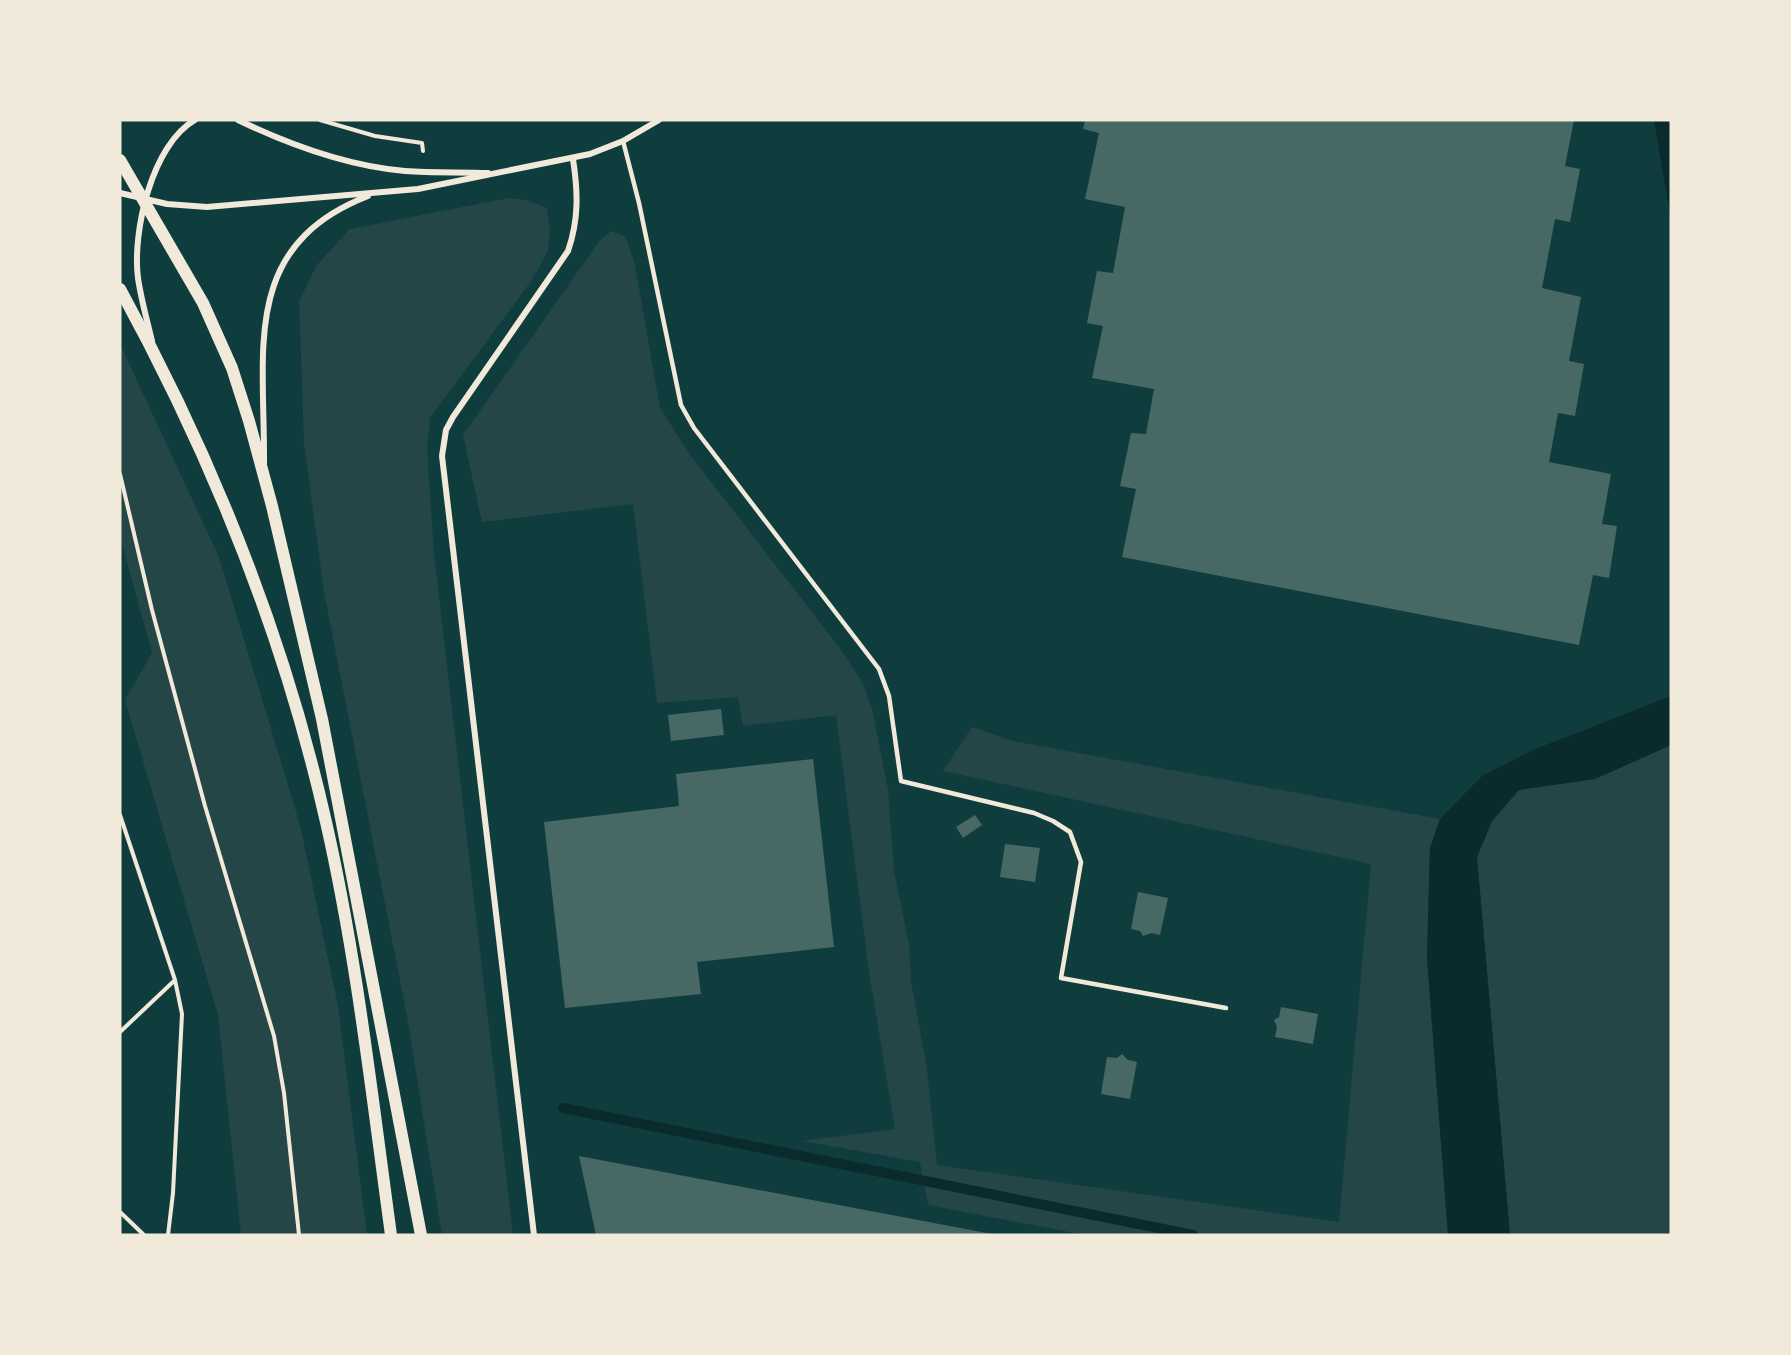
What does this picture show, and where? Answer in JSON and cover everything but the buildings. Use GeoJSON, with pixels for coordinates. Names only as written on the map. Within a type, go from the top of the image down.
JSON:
{"type":"FeatureCollection","features":[{"type":"Feature","properties":{"kind":"main road"},"geometry":{"type":"LineString","coordinates":[[120,160],[146,200],[194,286],[222,345],[249,421],[324,730],[421,1235]]}},
{"type":"Feature","properties":{"kind":"main road"},"geometry":{"type":"LineString","coordinates":[[120,289],[185,414],[224,507],[264,611],[311,763],[334,859],[351,949],[391,1235]]}},
{"type":"Feature","properties":{"kind":"street"},"geometry":{"type":"LineString","coordinates":[[157,360],[138,277],[138,243],[146,200],[158,166],[173,139],[195,120]]}},
{"type":"Feature","properties":{"kind":"street"},"geometry":{"type":"LineString","coordinates":[[238,120],[338,159],[382,168],[423,172],[500,173]]}},
{"type":"Feature","properties":{"kind":"street"},"geometry":{"type":"LineString","coordinates":[[120,193],[146,200],[187,206],[216,207],[418,189],[573,159],[623,141],[658,120]]}},
{"type":"Feature","properties":{"kind":"street"},"geometry":{"type":"LineString","coordinates":[[534,1235],[442,456],[446,430],[453,417],[568,251],[577,220],[573,159]]}},
{"type":"Feature","properties":{"kind":"street"},"geometry":{"type":"LineString","coordinates":[[264,476],[265,331],[268,300],[278,271],[291,248],[312,227],[338,210],[374,194]]}},
{"type":"Feature","properties":{"kind":"lane"},"geometry":{"type":"LineString","coordinates":[[623,141],[639,203],[681,405],[693,428],[879,669],[889,696],[902,781],[1034,813],[1070,832],[1081,862],[1060,978],[1226,1008]]}},
{"type":"Feature","properties":{"kind":"path"},"geometry":{"type":"LineString","coordinates":[[320,120],[375,136],[422,143],[423,172]]}},
{"type":"Feature","properties":{"kind":"path"},"geometry":{"type":"LineString","coordinates":[[120,474],[152,610],[205,806],[274,1036],[285,1093],[299,1235]]}},
{"type":"Feature","properties":{"kind":"path"},"geometry":{"type":"LineString","coordinates":[[120,815],[122,836],[175,980],[182,1014],[173,1193],[168,1235]]}},
{"type":"Feature","properties":{"kind":"path"},"geometry":{"type":"LineString","coordinates":[[120,1032],[175,980]]}},
{"type":"Feature","properties":{"kind":"path"},"geometry":{"type":"LineString","coordinates":[[120,1212],[144,1235]]}},
{"type":"Feature","properties":{"kind":"shaded area"},"geometry":{"type":"Polygon","coordinates":[[[1654,120],[1671,120],[1671,220],[1654,120]]]}},
{"type":"Feature","properties":{"kind":"shaded area"},"geometry":{"type":"Polygon","coordinates":[[[509,198],[527,200],[547,208],[550,231],[548,251],[532,280],[430,418],[427,448],[434,554],[513,1235],[442,1235],[407,1016],[324,592],[304,443],[299,302],[316,266],[350,229],[509,198]]]}},
{"type":"Feature","properties":{"kind":"shaded area"},"geometry":{"type":"Polygon","coordinates":[[[612,231],[626,237],[635,265],[660,408],[691,456],[839,647],[862,682],[872,708],[888,790],[894,871],[909,944],[911,981],[927,1069],[937,1165],[1339,1222],[1371,864],[943,771],[972,727],[1013,741],[1440,819],[1430,848],[1427,958],[1448,1235],[1085,1235],[928,1205],[920,1162],[802,1141],[895,1129],[869,972],[836,715],[743,726],[738,697],[657,703],[633,504],[482,522],[463,435],[600,240],[612,231]]]}},
{"type":"Feature","properties":{"kind":"shaded area"},"geometry":{"type":"Polygon","coordinates":[[[120,344],[219,557],[300,825],[338,1006],[367,1235],[241,1235],[218,1015],[125,700],[152,653],[120,537],[120,344]]]}},
{"type":"Feature","properties":{"kind":"shaded area"},"geometry":{"type":"Polygon","coordinates":[[[1671,696],[1671,745],[1595,779],[1519,790],[1492,821],[1477,857],[1510,1235],[1448,1235],[1427,958],[1430,848],[1440,819],[1482,776],[1533,750],[1671,696]]]}},
{"type":"Feature","properties":{"kind":"shaded area"},"geometry":{"type":"Polygon","coordinates":[[[1671,745],[1671,1235],[1510,1235],[1477,857],[1492,821],[1519,789],[1595,779],[1671,745]]]}},
{"type":"Feature","properties":{"kind":"waterway"},"geometry":{"type":"LineString","coordinates":[[563,1108],[1193,1235]]}}]}
